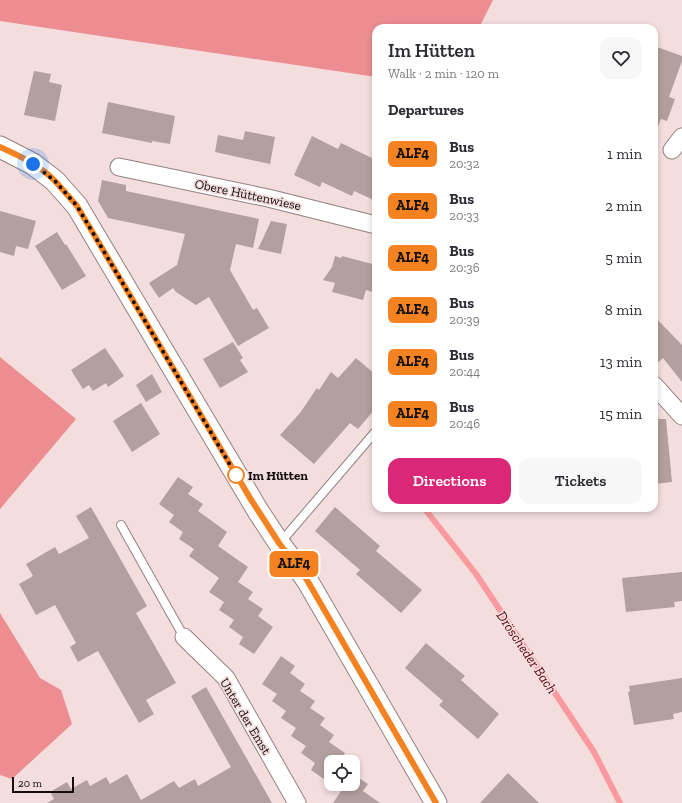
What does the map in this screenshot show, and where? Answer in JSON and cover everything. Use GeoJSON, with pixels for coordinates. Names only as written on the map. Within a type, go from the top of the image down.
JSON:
{"type":"FeatureCollection","features":[{"type":"Feature","properties":{"kind":"street"},"geometry":{"type":"LineString","coordinates":[[0,147],[33,164],[44,172],[55,181],[77,206],[231,466],[279,543],[307,580],[436,803]]}},
{"type":"Feature","properties":{"kind":"street","name":"Obere Hüttenwiese"},"geometry":{"type":"LineString","coordinates":[[119,167],[268,198],[372,224]]}},
{"type":"Feature","properties":{"kind":"street"},"geometry":{"type":"LineString","coordinates":[[658,389],[682,416]]}},
{"type":"Feature","properties":{"kind":"street","name":"Unter der Emst"},"geometry":{"type":"LineString","coordinates":[[184,637],[226,678],[297,803]]}},
{"type":"Feature","properties":{"kind":"lane"},"geometry":{"type":"LineString","coordinates":[[279,543],[372,436]]}},
{"type":"Feature","properties":{"kind":"lane"},"geometry":{"type":"LineString","coordinates":[[121,525],[184,637]]}},
{"type":"Feature","properties":{"kind":"shaded area"},"geometry":{"type":"Polygon","coordinates":[[[0,0],[493,0],[481,24],[372,24],[372,76],[0,21],[0,0]]]}},
{"type":"Feature","properties":{"kind":"shaded area"},"geometry":{"type":"Polygon","coordinates":[[[0,357],[76,419],[0,509],[0,357]]]}},
{"type":"Feature","properties":{"kind":"shaded area"},"geometry":{"type":"Polygon","coordinates":[[[0,613],[40,678],[61,690],[72,724],[12,779],[0,775],[0,613]]]}},
{"type":"Feature","properties":{"kind":"building"},"geometry":{"type":"Polygon","coordinates":[[[658,47],[682,56],[682,61],[669,97],[675,99],[667,121],[661,119],[658,127],[658,47]]]}},
{"type":"Feature","properties":{"kind":"building"},"geometry":{"type":"Polygon","coordinates":[[[34,71],[51,74],[49,82],[62,85],[55,121],[24,115],[34,71]]]}},
{"type":"Feature","properties":{"kind":"building"},"geometry":{"type":"Polygon","coordinates":[[[108,102],[175,116],[170,144],[152,141],[152,143],[102,133],[108,102]]]}},
{"type":"Feature","properties":{"kind":"building"},"geometry":{"type":"Polygon","coordinates":[[[245,131],[275,137],[270,164],[215,152],[218,135],[243,140],[245,131]]]}},
{"type":"Feature","properties":{"kind":"building"},"geometry":{"type":"Polygon","coordinates":[[[312,136],[338,149],[341,143],[372,158],[372,199],[354,191],[352,196],[322,182],[320,187],[294,175],[312,136]]]}},
{"type":"Feature","properties":{"kind":"building"},"geometry":{"type":"Polygon","coordinates":[[[102,180],[126,185],[126,191],[259,219],[253,248],[236,244],[230,270],[253,310],[257,308],[269,328],[238,346],[209,297],[196,305],[176,292],[173,288],[159,298],[149,283],[177,265],[185,234],[108,218],[98,201],[102,180]]]}},
{"type":"Feature","properties":{"kind":"building"},"geometry":{"type":"Polygon","coordinates":[[[0,211],[36,221],[28,249],[16,246],[14,256],[0,252],[0,211]]]}},
{"type":"Feature","properties":{"kind":"building"},"geometry":{"type":"Polygon","coordinates":[[[271,221],[287,224],[281,254],[258,249],[271,221]]]}},
{"type":"Feature","properties":{"kind":"building"},"geometry":{"type":"Polygon","coordinates":[[[57,232],[86,276],[62,290],[35,246],[57,232]]]}},
{"type":"Feature","properties":{"kind":"building"},"geometry":{"type":"Polygon","coordinates":[[[335,256],[341,258],[342,256],[372,264],[372,292],[366,290],[363,300],[332,292],[335,283],[323,280],[332,267],[335,256]]]}},
{"type":"Feature","properties":{"kind":"building"},"geometry":{"type":"Polygon","coordinates":[[[658,320],[682,345],[682,382],[663,358],[658,362],[658,320]]]}},
{"type":"Feature","properties":{"kind":"building"},"geometry":{"type":"Polygon","coordinates":[[[233,342],[243,358],[240,360],[248,372],[220,388],[203,359],[233,342]]]}},
{"type":"Feature","properties":{"kind":"building"},"geometry":{"type":"Polygon","coordinates":[[[105,348],[124,376],[108,387],[106,383],[93,391],[89,385],[83,389],[71,370],[105,348]]]}},
{"type":"Feature","properties":{"kind":"building"},"geometry":{"type":"Polygon","coordinates":[[[356,358],[372,372],[372,413],[358,429],[350,423],[314,464],[280,435],[300,413],[317,388],[319,390],[331,372],[338,378],[356,358]]]}},
{"type":"Feature","properties":{"kind":"building"},"geometry":{"type":"Polygon","coordinates":[[[152,374],[162,392],[146,402],[136,385],[152,374]]]}},
{"type":"Feature","properties":{"kind":"building"},"geometry":{"type":"Polygon","coordinates":[[[141,403],[160,434],[132,452],[113,421],[141,403]]]}},
{"type":"Feature","properties":{"kind":"building"},"geometry":{"type":"Polygon","coordinates":[[[658,419],[666,419],[672,482],[658,484],[658,419]]]}},
{"type":"Feature","properties":{"kind":"building"},"geometry":{"type":"Polygon","coordinates":[[[178,477],[193,487],[188,494],[203,504],[198,511],[227,532],[218,546],[248,567],[238,582],[253,592],[248,599],[263,609],[258,616],[273,627],[254,654],[239,644],[243,637],[229,627],[234,620],[219,610],[224,602],[209,592],[219,578],[189,556],[194,549],[179,539],[183,532],[169,522],[174,515],[159,504],[178,477]]]}},
{"type":"Feature","properties":{"kind":"building"},"geometry":{"type":"Polygon","coordinates":[[[91,507],[147,606],[136,613],[176,683],[146,700],[154,714],[139,723],[98,651],[78,662],[70,647],[76,643],[55,605],[36,615],[19,584],[33,576],[26,564],[55,547],[59,554],[89,538],[76,516],[91,507]]]}},
{"type":"Feature","properties":{"kind":"building"},"geometry":{"type":"Polygon","coordinates":[[[335,507],[380,546],[376,551],[422,590],[401,613],[356,574],[360,570],[315,531],[335,507]]]}},
{"type":"Feature","properties":{"kind":"building"},"geometry":{"type":"Polygon","coordinates":[[[682,572],[682,601],[674,602],[675,607],[626,612],[622,578],[682,572]]]}},
{"type":"Feature","properties":{"kind":"building"},"geometry":{"type":"Polygon","coordinates":[[[426,643],[465,676],[461,680],[499,714],[478,739],[439,705],[443,701],[405,668],[426,643]]]}},
{"type":"Feature","properties":{"kind":"building"},"geometry":{"type":"Polygon","coordinates":[[[281,656],[295,666],[290,673],[305,684],[300,691],[315,701],[310,708],[325,718],[320,725],[334,735],[329,742],[345,753],[343,755],[324,755],[324,779],[311,770],[315,763],[301,753],[306,746],[291,736],[296,728],[281,718],[286,711],[272,701],[277,694],[262,684],[281,656]]]}},
{"type":"Feature","properties":{"kind":"building"},"geometry":{"type":"Polygon","coordinates":[[[682,678],[682,712],[673,714],[674,719],[634,725],[628,692],[630,691],[629,686],[682,678]]]}},
{"type":"Feature","properties":{"kind":"building"},"geometry":{"type":"Polygon","coordinates":[[[206,687],[272,803],[47,803],[54,799],[50,792],[67,782],[71,789],[87,780],[90,786],[106,777],[110,784],[127,774],[141,800],[174,781],[179,788],[195,779],[198,786],[231,767],[191,696],[206,687]]]}},
{"type":"Feature","properties":{"kind":"building"},"geometry":{"type":"Polygon","coordinates":[[[508,773],[539,803],[480,803],[508,773]]]}},
{"type":"Feature","properties":{"kind":"building"},"geometry":{"type":"Polygon","coordinates":[[[360,779],[368,784],[363,791],[380,803],[333,803],[341,791],[360,791],[360,779]]]}},
{"type":"Feature","properties":{"kind":"waterway","name":"Dröscheder Bach"},"geometry":{"type":"LineString","coordinates":[[427,512],[476,574],[594,752],[620,803]]}},
{"type":"Feature","properties":{"kind":"bus line","name":"ALF4"},"geometry":{"type":"LineString","coordinates":[[0,147],[33,164],[44,172],[55,181],[77,206],[250,498],[279,543],[307,580],[436,803]]}},
{"type":"Feature","properties":{"kind":"place","name":"Im Hütten"},"geometry":{"type":"Point","coordinates":[236,475]}},
{"type":"Feature","properties":{"kind":"route"},"geometry":{"type":"LineString","coordinates":[[33,164],[55,181],[77,206],[236,475]]}}]}
